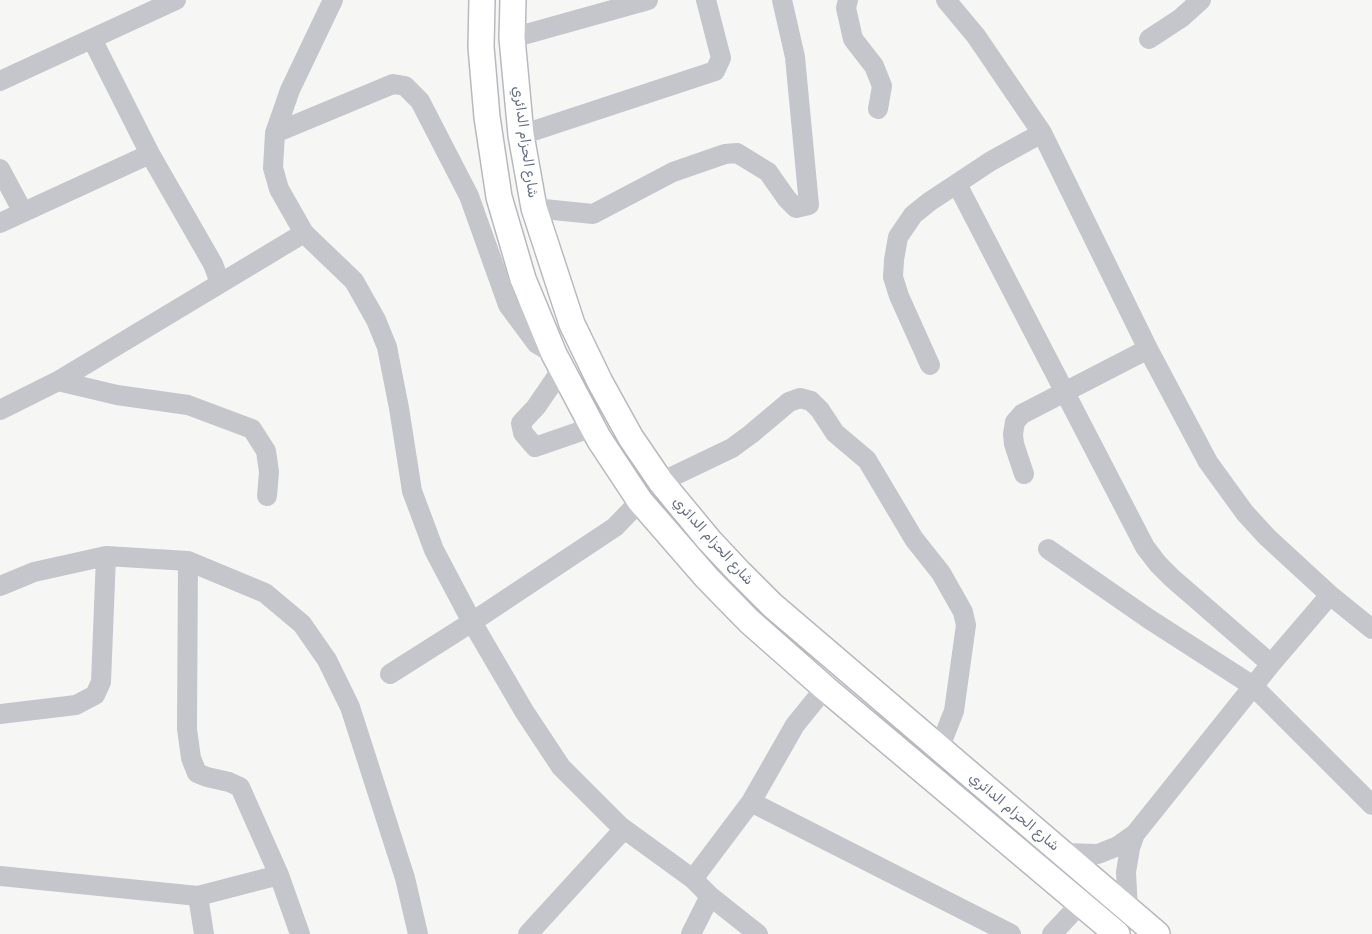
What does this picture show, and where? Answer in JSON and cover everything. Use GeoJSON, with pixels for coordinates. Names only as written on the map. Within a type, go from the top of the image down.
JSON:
{"type":"FeatureCollection","features":[{"type":"Feature","properties":{"kind":"main road","name":"شارع الحزام الدائري"},"geometry":{"type":"LineString","coordinates":[[482,0],[481,47],[487,117],[499,197],[523,279],[558,361],[593,427],[640,501],[707,578],[749,621],[825,688],[1117,934]]}},
{"type":"Feature","properties":{"kind":"main road","name":"شارع الحزام الدائري"},"geometry":{"type":"LineString","coordinates":[[513,0],[512,38],[521,135],[534,208],[572,324],[600,382],[631,438],[661,482],[709,540],[772,605],[1156,934]]}},
{"type":"Feature","properties":{"kind":"street"},"geometry":{"type":"LineString","coordinates":[[0,81],[176,0]]}},
{"type":"Feature","properties":{"kind":"street"},"geometry":{"type":"LineString","coordinates":[[512,38],[648,0]]}},
{"type":"Feature","properties":{"kind":"street"},"geometry":{"type":"LineString","coordinates":[[521,135],[715,71],[721,58],[706,0]]}},
{"type":"Feature","properties":{"kind":"street"},"geometry":{"type":"LineString","coordinates":[[534,208],[593,214],[673,172],[726,154],[737,153],[768,172],[787,199],[796,208],[809,205],[795,57],[782,0]]}},
{"type":"Feature","properties":{"kind":"street"},"geometry":{"type":"LineString","coordinates":[[848,0],[846,8],[853,39],[874,66],[882,86],[878,109]]}},
{"type":"Feature","properties":{"kind":"street"},"geometry":{"type":"LineString","coordinates":[[946,0],[976,36],[1042,133],[1148,349],[1198,445],[1221,481],[1245,513],[1267,536],[1330,595],[1372,629]]}},
{"type":"Feature","properties":{"kind":"street"},"geometry":{"type":"LineString","coordinates":[[1150,39],[1181,18],[1201,0]]}},
{"type":"Feature","properties":{"kind":"street"},"geometry":{"type":"LineString","coordinates":[[330,1],[290,90],[275,133],[273,168],[279,189],[304,233],[354,281],[376,320],[387,348],[412,491],[434,550],[472,622],[524,711],[562,768],[624,829],[693,879],[710,896],[758,934]]}},
{"type":"Feature","properties":{"kind":"street"},"geometry":{"type":"LineString","coordinates":[[92,38],[150,154],[213,264],[220,283]]}},
{"type":"Feature","properties":{"kind":"street"},"geometry":{"type":"LineString","coordinates":[[275,133],[393,84],[405,86],[420,100],[469,196],[508,304],[536,344],[558,361],[536,407],[521,423],[523,433],[535,447],[593,427]]}},
{"type":"Feature","properties":{"kind":"street"},"geometry":{"type":"LineString","coordinates":[[930,365],[899,296],[894,277],[894,260],[898,237],[913,215],[991,161],[1042,133]]}},
{"type":"Feature","properties":{"kind":"street"},"geometry":{"type":"LineString","coordinates":[[0,223],[150,154]]}},
{"type":"Feature","properties":{"kind":"street"},"geometry":{"type":"LineString","coordinates":[[0,169],[23,212]]}},
{"type":"Feature","properties":{"kind":"street"},"geometry":{"type":"LineString","coordinates":[[957,184],[1145,546],[1158,564],[1172,578],[1271,664]]}},
{"type":"Feature","properties":{"kind":"street"},"geometry":{"type":"LineString","coordinates":[[0,410],[58,381],[304,233]]}},
{"type":"Feature","properties":{"kind":"street"},"geometry":{"type":"LineString","coordinates":[[1024,474],[1014,444],[1013,434],[1015,422],[1022,414],[1148,349]]}},
{"type":"Feature","properties":{"kind":"street"},"geometry":{"type":"LineString","coordinates":[[58,381],[117,394],[188,405],[252,429],[266,451],[269,472],[267,496]]}},
{"type":"Feature","properties":{"kind":"street"},"geometry":{"type":"LineString","coordinates":[[661,482],[732,448],[789,402],[800,398],[811,401],[820,410],[835,433],[867,460],[914,539],[941,573],[963,612],[966,625],[954,711],[939,749]]}},
{"type":"Feature","properties":{"kind":"street"},"geometry":{"type":"LineString","coordinates":[[390,674],[615,527],[640,501]]}},
{"type":"Feature","properties":{"kind":"street"},"geometry":{"type":"LineString","coordinates":[[1048,549],[1149,619],[1253,686],[1372,805]]}},
{"type":"Feature","properties":{"kind":"street"},"geometry":{"type":"LineString","coordinates":[[0,714],[76,705],[95,695],[101,682],[106,556]]}},
{"type":"Feature","properties":{"kind":"street"},"geometry":{"type":"LineString","coordinates":[[0,586],[34,572],[106,556],[188,562],[265,593],[302,624],[327,660],[350,707],[371,768],[404,878],[418,934]]}},
{"type":"Feature","properties":{"kind":"street"},"geometry":{"type":"LineString","coordinates":[[188,562],[187,729],[191,758],[197,773],[240,787],[279,875],[300,934]]}},
{"type":"Feature","properties":{"kind":"street"},"geometry":{"type":"LineString","coordinates":[[1128,910],[1126,872],[1130,848],[1136,834],[1253,686],[1330,595]]}},
{"type":"Feature","properties":{"kind":"street"},"geometry":{"type":"LineString","coordinates":[[693,879],[751,802],[795,724],[825,688]]}},
{"type":"Feature","properties":{"kind":"street"},"geometry":{"type":"LineString","coordinates":[[751,802],[1011,934]]}},
{"type":"Feature","properties":{"kind":"street"},"geometry":{"type":"LineString","coordinates":[[528,934],[624,829]]}},
{"type":"Feature","properties":{"kind":"street"},"geometry":{"type":"LineString","coordinates":[[1062,853],[1098,854],[1118,846],[1136,834]]}},
{"type":"Feature","properties":{"kind":"street"},"geometry":{"type":"LineString","coordinates":[[0,876],[198,896],[279,875]]}},
{"type":"Feature","properties":{"kind":"street"},"geometry":{"type":"LineString","coordinates":[[198,896],[204,934]]}},
{"type":"Feature","properties":{"kind":"street"},"geometry":{"type":"LineString","coordinates":[[691,934],[710,896]]}},
{"type":"Feature","properties":{"kind":"street"},"geometry":{"type":"LineString","coordinates":[[1052,934],[1080,903]]}}]}
